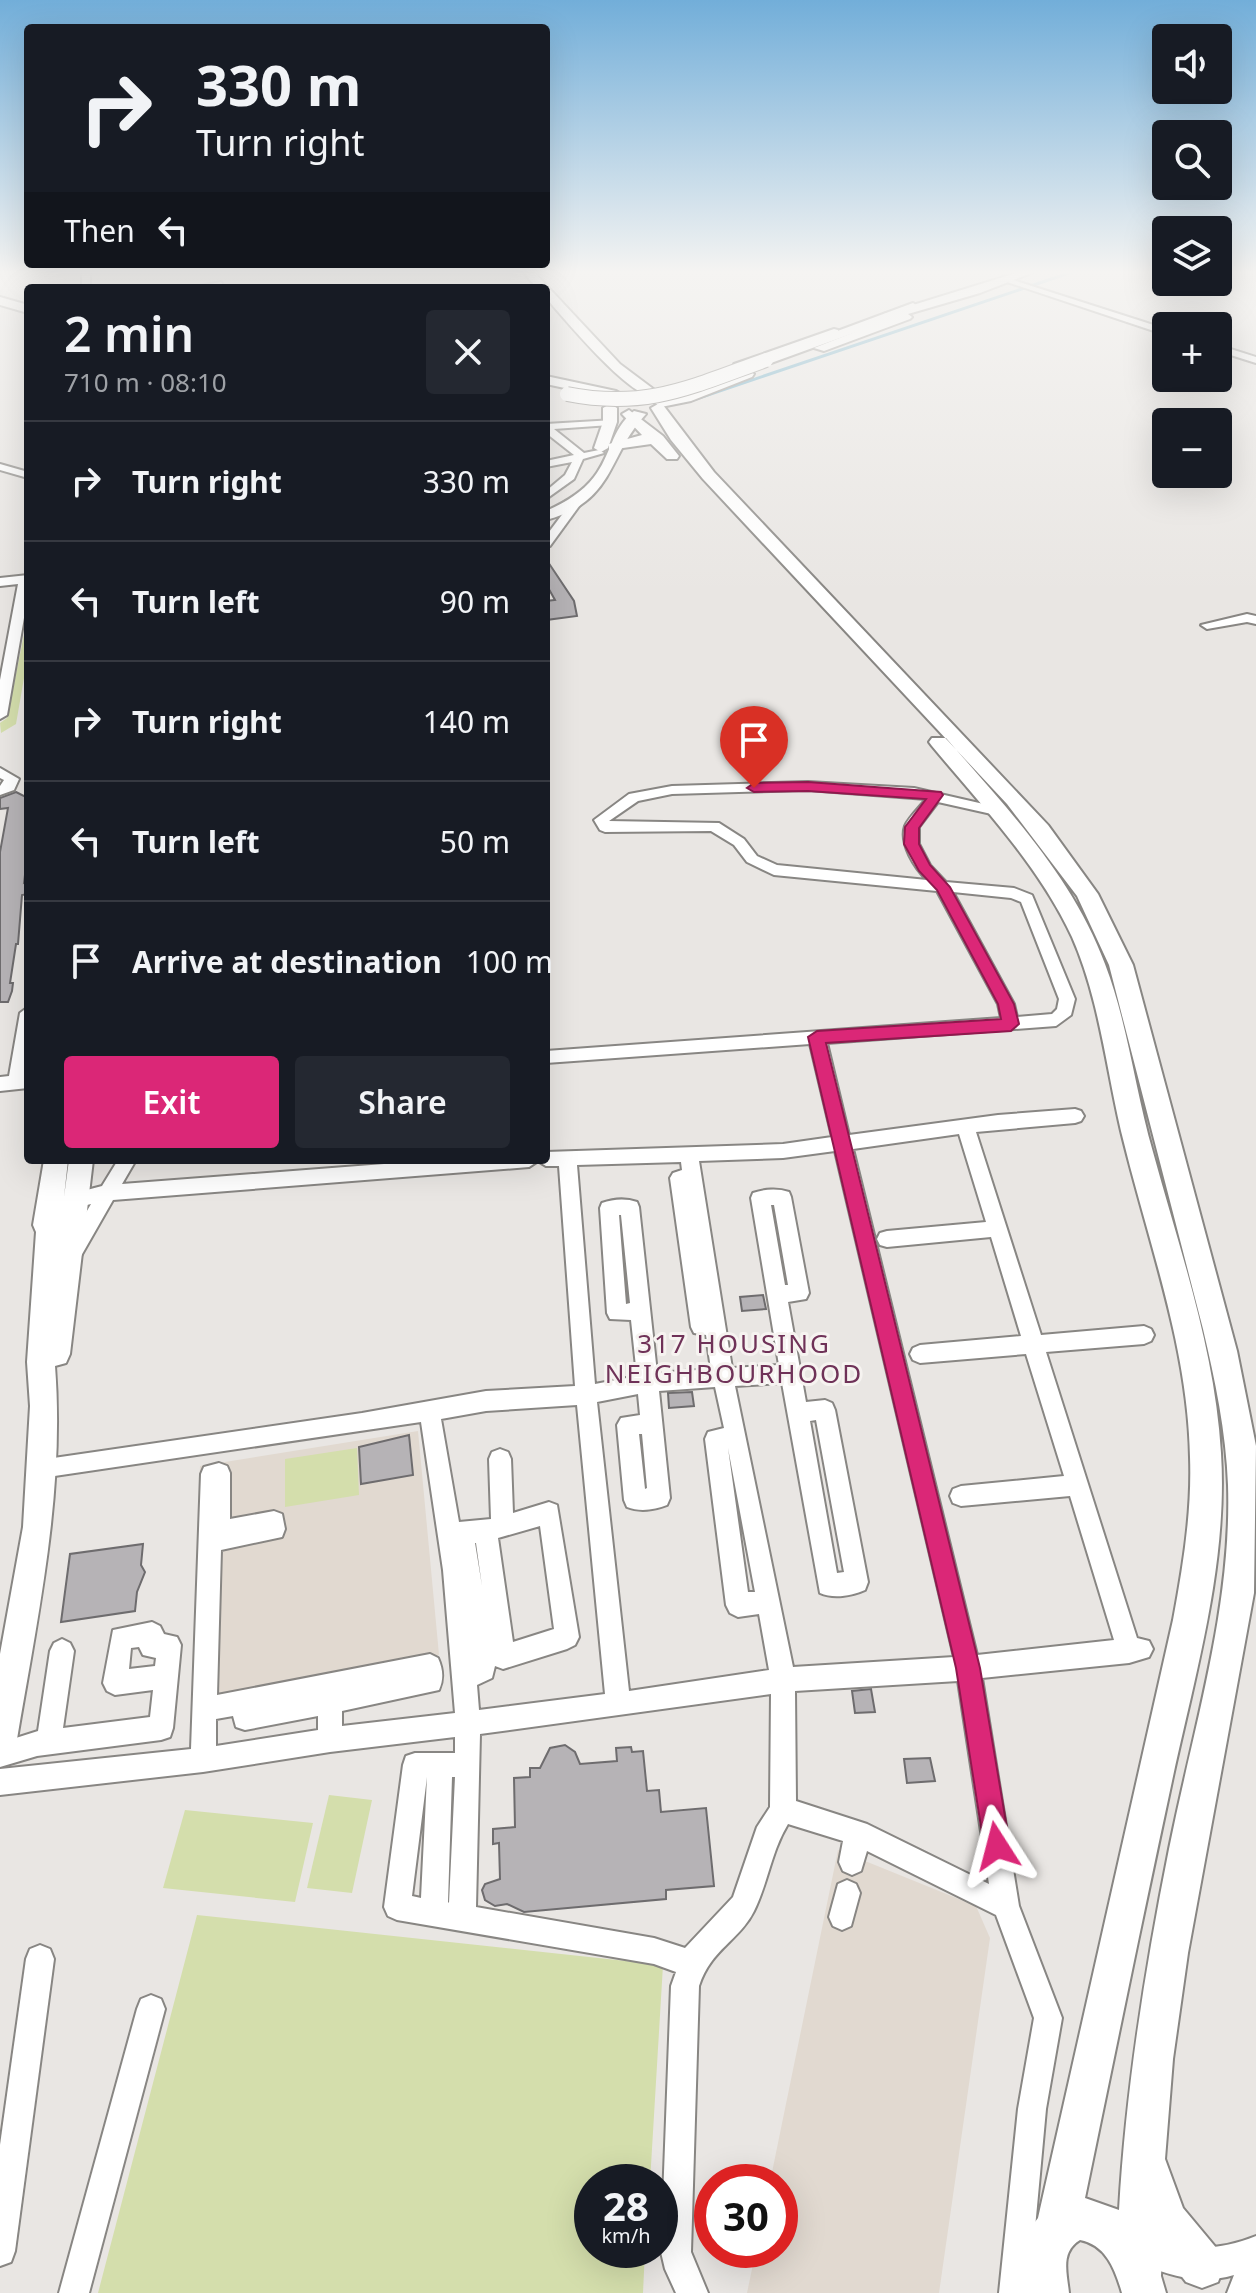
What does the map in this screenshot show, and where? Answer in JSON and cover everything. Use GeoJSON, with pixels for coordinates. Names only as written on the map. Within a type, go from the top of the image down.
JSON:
{"type":"FeatureCollection","features":[{"type":"Feature","properties":{"kind":"highway"},"geometry":{"type":"LineString","coordinates":[[550,391],[616,401],[678,393],[718,378]]}},
{"type":"Feature","properties":{"kind":"highway"},"geometry":{"type":"LineString","coordinates":[[550,381],[631,400],[745,511],[981,763],[1069,866],[1098,911],[1121,965],[1229,1378],[1237,1425],[1244,1507],[1238,1586],[1165,1972],[1145,2144],[1136,2262]]}},
{"type":"Feature","properties":{"kind":"highway"},"geometry":{"type":"LineString","coordinates":[[550,390],[631,400],[658,439],[706,496],[931,733],[996,811],[1063,902],[1094,966],[1194,1359],[1206,1458],[1205,1515],[1193,1603],[1097,2036],[1042,2255]]}},
{"type":"Feature","properties":{"kind":"highway"},"geometry":{"type":"LineString","coordinates":[[614,447],[634,440],[658,439]]}},
{"type":"Feature","properties":{"kind":"highway"},"geometry":{"type":"LineString","coordinates":[[1145,2144],[1148,2170],[1167,2222],[1202,2266]]}},
{"type":"Feature","properties":{"kind":"highway"},"geometry":{"type":"LineString","coordinates":[[1042,2255],[1072,2219],[1088,2217],[1104,2223],[1136,2262]]}},
{"type":"Feature","properties":{"kind":"main road"},"geometry":{"type":"LineString","coordinates":[[614,378],[631,400]]}},
{"type":"Feature","properties":{"kind":"main road"},"geometry":{"type":"LineString","coordinates":[[550,504],[583,482],[631,400],[700,378]]}},
{"type":"Feature","properties":{"kind":"main road"},"geometry":{"type":"LineString","coordinates":[[631,400],[699,394],[738,378]]}},
{"type":"Feature","properties":{"kind":"main road"},"geometry":{"type":"LineString","coordinates":[[550,521],[603,475],[625,426],[631,400]]}},
{"type":"Feature","properties":{"kind":"main road"},"geometry":{"type":"LineString","coordinates":[[44,1406],[55,1366],[66,1266],[64,1218],[57,1164]]}},
{"type":"Feature","properties":{"kind":"main road"},"geometry":{"type":"LineString","coordinates":[[0,1745],[36,1541],[44,1406],[41,1362],[64,1218],[80,1164]]}},
{"type":"Feature","properties":{"kind":"street"},"geometry":{"type":"LineString","coordinates":[[550,427],[631,400]]}},
{"type":"Feature","properties":{"kind":"street"},"geometry":{"type":"LineString","coordinates":[[550,431],[580,455]]}},
{"type":"Feature","properties":{"kind":"street"},"geometry":{"type":"LineString","coordinates":[[550,459],[599,453]]}},
{"type":"Feature","properties":{"kind":"street"},"geometry":{"type":"LineString","coordinates":[[550,493],[570,477],[580,455]]}},
{"type":"Feature","properties":{"kind":"street"},"geometry":{"type":"LineString","coordinates":[[0,467],[24,474]]}},
{"type":"Feature","properties":{"kind":"street"},"geometry":{"type":"LineString","coordinates":[[0,582],[24,582]]}},
{"type":"Feature","properties":{"kind":"street"},"geometry":{"type":"LineString","coordinates":[[0,594],[24,583]]}},
{"type":"Feature","properties":{"kind":"street"},"geometry":{"type":"LineString","coordinates":[[0,715],[24,592]]}},
{"type":"Feature","properties":{"kind":"street"},"geometry":{"type":"LineString","coordinates":[[1207,625],[1247,618],[1256,622]]}},
{"type":"Feature","properties":{"kind":"street"},"geometry":{"type":"LineString","coordinates":[[550,1057],[1056,1020],[1065,1011],[1067,999],[1027,899],[999,889],[943,887],[774,870],[752,859],[739,842],[714,826],[605,827],[601,820],[634,797],[672,790],[808,786],[936,795],[970,807],[996,811]]}},
{"type":"Feature","properties":{"kind":"street"},"geometry":{"type":"LineString","coordinates":[[936,795],[912,827],[912,844],[924,868],[943,887],[1006,1004],[1011,1024]]}},
{"type":"Feature","properties":{"kind":"street"},"geometry":{"type":"LineString","coordinates":[[15,1082],[24,1034]]}},
{"type":"Feature","properties":{"kind":"street"},"geometry":{"type":"LineString","coordinates":[[817,1037],[968,1668],[1006,1906],[1048,2018],[1032,2109],[1042,2255],[1014,2293]]}},
{"type":"Feature","properties":{"kind":"street"},"geometry":{"type":"LineString","coordinates":[[618,1705],[586,1395],[556,1159],[783,1151],[1075,1116]]}},
{"type":"Feature","properties":{"kind":"street"},"geometry":{"type":"LineString","coordinates":[[0,1782],[203,1760],[467,1721],[618,1705],[783,1680],[968,1668],[1135,1650],[1077,1485],[966,1128]]}},
{"type":"Feature","properties":{"kind":"street"},"geometry":{"type":"LineString","coordinates":[[689,1153],[723,1378],[737,1437],[716,1439],[738,1605],[768,1602],[783,1680],[783,1810],[766,1836],[743,1905],[691,1964],[685,1986],[676,2252],[680,2269],[693,2293]]}},
{"type":"Feature","properties":{"kind":"street"},"geometry":{"type":"LineString","coordinates":[[66,1266],[124,1164]]}},
{"type":"Feature","properties":{"kind":"street"},"geometry":{"type":"LineString","coordinates":[[64,1218],[106,1193],[403,1164]]}},
{"type":"Feature","properties":{"kind":"street"},"geometry":{"type":"LineString","coordinates":[[887,1239],[997,1229]]}},
{"type":"Feature","properties":{"kind":"street"},"geometry":{"type":"LineString","coordinates":[[777,1294],[828,1585],[857,1582],[825,1410],[798,1412]]}},
{"type":"Feature","properties":{"kind":"street"},"geometry":{"type":"LineString","coordinates":[[640,1311],[651,1424]]}},
{"type":"Feature","properties":{"kind":"street"},"geometry":{"type":"LineString","coordinates":[[920,1354],[1144,1335]]}},
{"type":"Feature","properties":{"kind":"street"},"geometry":{"type":"LineString","coordinates":[[41,1468],[362,1423],[486,1401],[586,1395],[646,1383],[790,1373]]}},
{"type":"Feature","properties":{"kind":"street"},"geometry":{"type":"LineString","coordinates":[[432,1422],[484,1670],[465,1678],[467,1765],[462,1920]]}},
{"type":"Feature","properties":{"kind":"street"},"geometry":{"type":"LineString","coordinates":[[456,1534],[494,1529],[549,1513],[567,1637],[503,1657],[494,1529],[500,1459]]}},
{"type":"Feature","properties":{"kind":"street"},"geometry":{"type":"LineString","coordinates":[[961,1496],[1077,1485]]}},
{"type":"Feature","properties":{"kind":"street"},"geometry":{"type":"LineString","coordinates":[[203,1760],[211,1541]]}},
{"type":"Feature","properties":{"kind":"street"},"geometry":{"type":"LineString","coordinates":[[49,1743],[62,1651]]}},
{"type":"Feature","properties":{"kind":"street"},"geometry":{"type":"LineString","coordinates":[[0,1755],[49,1743],[161,1728],[166,1676]]}},
{"type":"Feature","properties":{"kind":"street"},"geometry":{"type":"LineString","coordinates":[[207,1709],[245,1701],[330,1693],[330,1740]]}},
{"type":"Feature","properties":{"kind":"street"},"geometry":{"type":"LineString","coordinates":[[467,1765],[415,1765],[397,1907],[654,1951],[691,1964]]}},
{"type":"Feature","properties":{"kind":"street"},"geometry":{"type":"LineString","coordinates":[[434,1914],[440,1765]]}},
{"type":"Feature","properties":{"kind":"street"},"geometry":{"type":"LineString","coordinates":[[783,1810],[858,1833],[1006,1906]]}},
{"type":"Feature","properties":{"kind":"street"},"geometry":{"type":"LineString","coordinates":[[852,1862],[858,1833]]}},
{"type":"Feature","properties":{"kind":"street"},"geometry":{"type":"LineString","coordinates":[[0,2251],[40,1959]]}},
{"type":"Feature","properties":{"kind":"street"},"geometry":{"type":"LineString","coordinates":[[74,2293],[151,2009]]}},
{"type":"Feature","properties":{"kind":"street"},"geometry":{"type":"LineString","coordinates":[[1136,2262],[1222,2265],[1256,2251]]}},
{"type":"Feature","properties":{"kind":"street"},"geometry":{"type":"LineString","coordinates":[[1242,2293],[1256,2257]]}},
{"type":"Feature","properties":{"kind":"shaded area"},"geometry":{"type":"Polygon","coordinates":[[[418,1431],[439,1655],[194,1702],[200,1466],[418,1431]]]}},
{"type":"Feature","properties":{"kind":"shaded area"},"geometry":{"type":"Polygon","coordinates":[[[838,1850],[976,1906],[990,1938],[939,2293],[747,2293],[752,2268],[798,2268],[798,2164],[774,2164],[838,1850]]]}},
{"type":"Feature","properties":{"kind":"green space"},"geometry":{"type":"Polygon","coordinates":[[[24,635],[24,678],[16,724],[1,733],[0,723],[7,718],[24,635]]]}},
{"type":"Feature","properties":{"kind":"green space"},"geometry":{"type":"Polygon","coordinates":[[[357,1448],[359,1495],[285,1507],[285,1459],[357,1448]]]}},
{"type":"Feature","properties":{"kind":"green space"},"geometry":{"type":"Polygon","coordinates":[[[329,1795],[372,1800],[352,1893],[307,1888],[329,1795]]]}},
{"type":"Feature","properties":{"kind":"green space"},"geometry":{"type":"Polygon","coordinates":[[[185,1810],[313,1823],[295,1902],[163,1888],[185,1810]]]}},
{"type":"Feature","properties":{"kind":"green space"},"geometry":{"type":"Polygon","coordinates":[[[197,1915],[663,1965],[651,2164],[574,2164],[574,2268],[644,2268],[643,2293],[98,2293],[197,1915]]]}},
{"type":"Feature","properties":{"kind":"building"},"geometry":{"type":"Polygon","coordinates":[[[550,565],[574,601],[577,616],[550,619],[550,601],[555,600],[550,591],[550,565]]]}},
{"type":"Feature","properties":{"kind":"building"},"geometry":{"type":"Polygon","coordinates":[[[16,792],[24,796],[24,895],[8,1002],[0,1002],[0,852],[8,808],[0,809],[0,798],[16,792]]]}},
{"type":"Feature","properties":{"kind":"building"},"geometry":{"type":"Polygon","coordinates":[[[763,1295],[766,1309],[742,1311],[740,1297],[763,1295]]]}},
{"type":"Feature","properties":{"kind":"building"},"geometry":{"type":"Polygon","coordinates":[[[692,1392],[694,1406],[669,1408],[668,1393],[692,1392]]]}},
{"type":"Feature","properties":{"kind":"building"},"geometry":{"type":"Polygon","coordinates":[[[409,1435],[413,1475],[361,1484],[359,1447],[409,1435]]]}},
{"type":"Feature","properties":{"kind":"building"},"geometry":{"type":"Polygon","coordinates":[[[143,1544],[141,1565],[145,1572],[137,1592],[135,1611],[61,1622],[70,1554],[143,1544]]]}},
{"type":"Feature","properties":{"kind":"building"},"geometry":{"type":"Polygon","coordinates":[[[871,1689],[875,1712],[855,1713],[852,1691],[871,1689]]]}},
{"type":"Feature","properties":{"kind":"building"},"geometry":{"type":"Polygon","coordinates":[[[565,1745],[575,1752],[580,1764],[617,1761],[616,1748],[631,1747],[632,1752],[643,1751],[647,1791],[659,1790],[661,1812],[706,1808],[714,1886],[666,1890],[666,1899],[524,1912],[507,1904],[495,1906],[485,1900],[482,1890],[485,1884],[500,1879],[499,1843],[493,1844],[493,1829],[515,1827],[514,1778],[530,1777],[530,1768],[540,1768],[550,1748],[565,1745]]]}},
{"type":"Feature","properties":{"kind":"building"},"geometry":{"type":"Polygon","coordinates":[[[930,1758],[935,1781],[907,1783],[904,1759],[930,1758]]]}},
{"type":"Feature","properties":{"kind":"waterway"},"geometry":{"type":"LineString","coordinates":[[690,401],[758,378]]}},
{"type":"Feature","properties":{"kind":"district","name":"317 HOUSING NEIGHBOURHOOD"},"geometry":{"type":"Point","coordinates":[734,1358]}},
{"type":"Feature","properties":{"kind":"route"},"geometry":{"type":"LineString","coordinates":[[754,788],[808,786],[936,795],[912,827],[912,844],[924,868],[943,887],[1006,1004],[1011,1024],[817,1037],[968,1668],[997,1846]]}}]}
